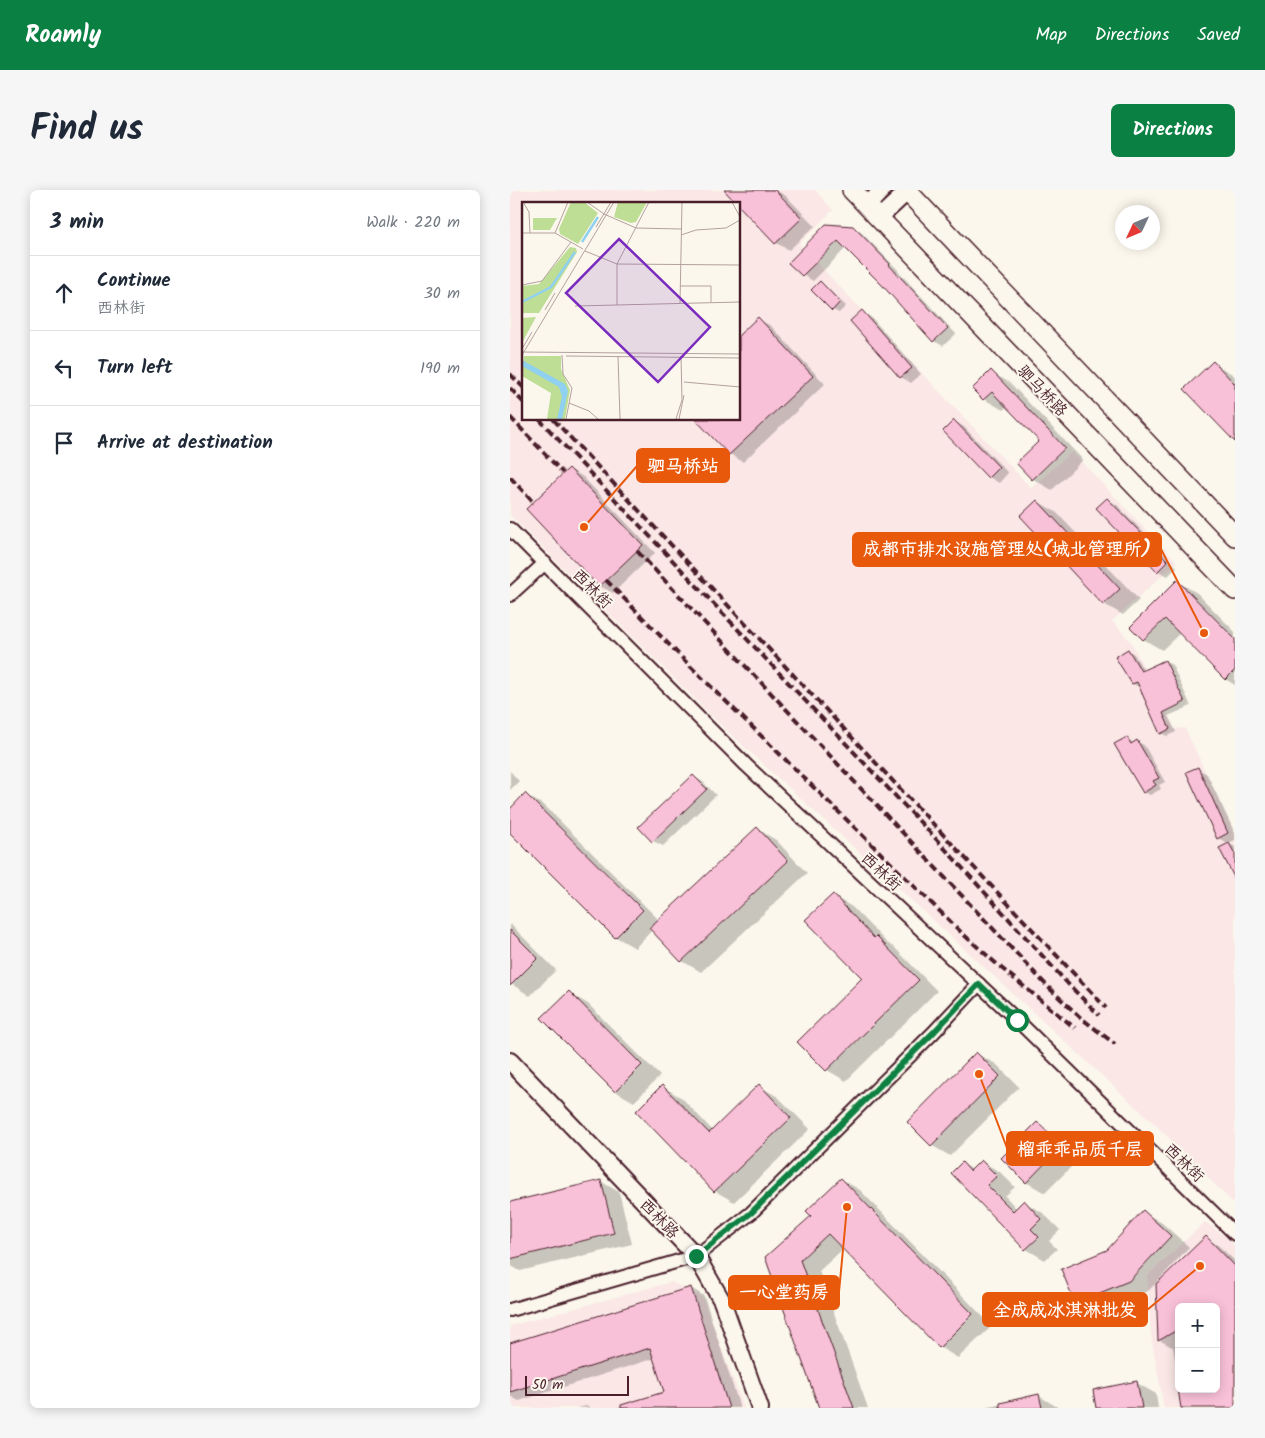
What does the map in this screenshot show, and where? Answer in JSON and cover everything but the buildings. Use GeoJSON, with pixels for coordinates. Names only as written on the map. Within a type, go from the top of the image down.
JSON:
{"type":"FeatureCollection","features":[{"type":"Feature","properties":{"kind":"main road","name":"驷马桥路"},"geometry":{"type":"LineString","coordinates":[[852,190],[1235,590]]}},
{"type":"Feature","properties":{"kind":"main road"},"geometry":{"type":"LineString","coordinates":[[908,190],[1235,536]]}},
{"type":"Feature","properties":{"kind":"street"},"geometry":{"type":"LineString","coordinates":[[873,212],[882,190]]}},
{"type":"Feature","properties":{"kind":"street"},"geometry":{"type":"LineString","coordinates":[[873,212],[908,190]]}},
{"type":"Feature","properties":{"kind":"street","name":"西林街"},"geometry":{"type":"LineString","coordinates":[[510,528],[746,765],[1017,1020],[1235,1234]]}},
{"type":"Feature","properties":{"kind":"street"},"geometry":{"type":"LineString","coordinates":[[510,596],[545,563]]}},
{"type":"Feature","properties":{"kind":"street"},"geometry":{"type":"LineString","coordinates":[[510,1310],[696,1256],[751,1213],[933,1033],[979,984]]}},
{"type":"Feature","properties":{"kind":"street","name":"西林路"},"geometry":{"type":"LineString","coordinates":[[510,1061],[696,1256],[722,1301],[760,1408]]}},
{"type":"Feature","properties":{"kind":"shaded area"},"geometry":{"type":"Polygon","coordinates":[[[510,190],[815,190],[833,210],[799,244],[1031,488],[1072,452],[1177,562],[1112,621],[1131,642],[1175,729],[1185,728],[1235,836],[1235,1205],[1157,1126],[725,729],[510,515],[510,190]]]}},
{"type":"Feature","properties":{"kind":"shaded area"},"geometry":{"type":"Polygon","coordinates":[[[1205,1222],[1230,1240],[1235,1247],[1235,1408],[1164,1408],[1151,1335],[1147,1276],[1205,1222]]]}},
{"type":"Feature","properties":{"kind":"shaded area"},"geometry":{"type":"Polygon","coordinates":[[[671,1282],[702,1297],[744,1408],[510,1408],[510,1326],[671,1282]]]}},
{"type":"Feature","properties":{"kind":"railway"},"geometry":{"type":"LineString","coordinates":[[510,374],[522,386]]}},
{"type":"Feature","properties":{"kind":"railway"},"geometry":{"type":"LineString","coordinates":[[510,388],[522,401]]}},
{"type":"Feature","properties":{"kind":"railway"},"geometry":{"type":"LineString","coordinates":[[510,417],[563,473]]}},
{"type":"Feature","properties":{"kind":"railway"},"geometry":{"type":"LineString","coordinates":[[540,420],[937,840],[1069,985],[1099,1015]]}},
{"type":"Feature","properties":{"kind":"railway"},"geometry":{"type":"LineString","coordinates":[[554,420],[1106,1008]]}},
{"type":"Feature","properties":{"kind":"railway"},"geometry":{"type":"LineString","coordinates":[[510,477],[533,502]]}},
{"type":"Feature","properties":{"kind":"railway"},"geometry":{"type":"LineString","coordinates":[[637,551],[1048,987],[1081,1018],[1115,1044]]}},
{"type":"Feature","properties":{"kind":"railway"},"geometry":{"type":"LineString","coordinates":[[606,580],[687,663],[963,934],[1075,1028]]}},
{"type":"Feature","properties":{"kind":"place","name":"驷马桥站"},"geometry":{"type":"Point","coordinates":[584,527]}},
{"type":"Feature","properties":{"kind":"place","name":"成都市排水设施管理处(城北管理所)"},"geometry":{"type":"Point","coordinates":[1204,633]}},
{"type":"Feature","properties":{"kind":"place","name":"榴乖乖品质千层"},"geometry":{"type":"Point","coordinates":[979,1074]}},
{"type":"Feature","properties":{"kind":"place","name":"一心堂药房"},"geometry":{"type":"Point","coordinates":[847,1207]}},
{"type":"Feature","properties":{"kind":"place","name":"全成成冰淇淋批发"},"geometry":{"type":"Point","coordinates":[1200,1266]}},
{"type":"Feature","properties":{"kind":"route"},"geometry":{"type":"LineString","coordinates":[[696,1256],[751,1213],[933,1033],[979,984],[1017,1020]]}}]}
